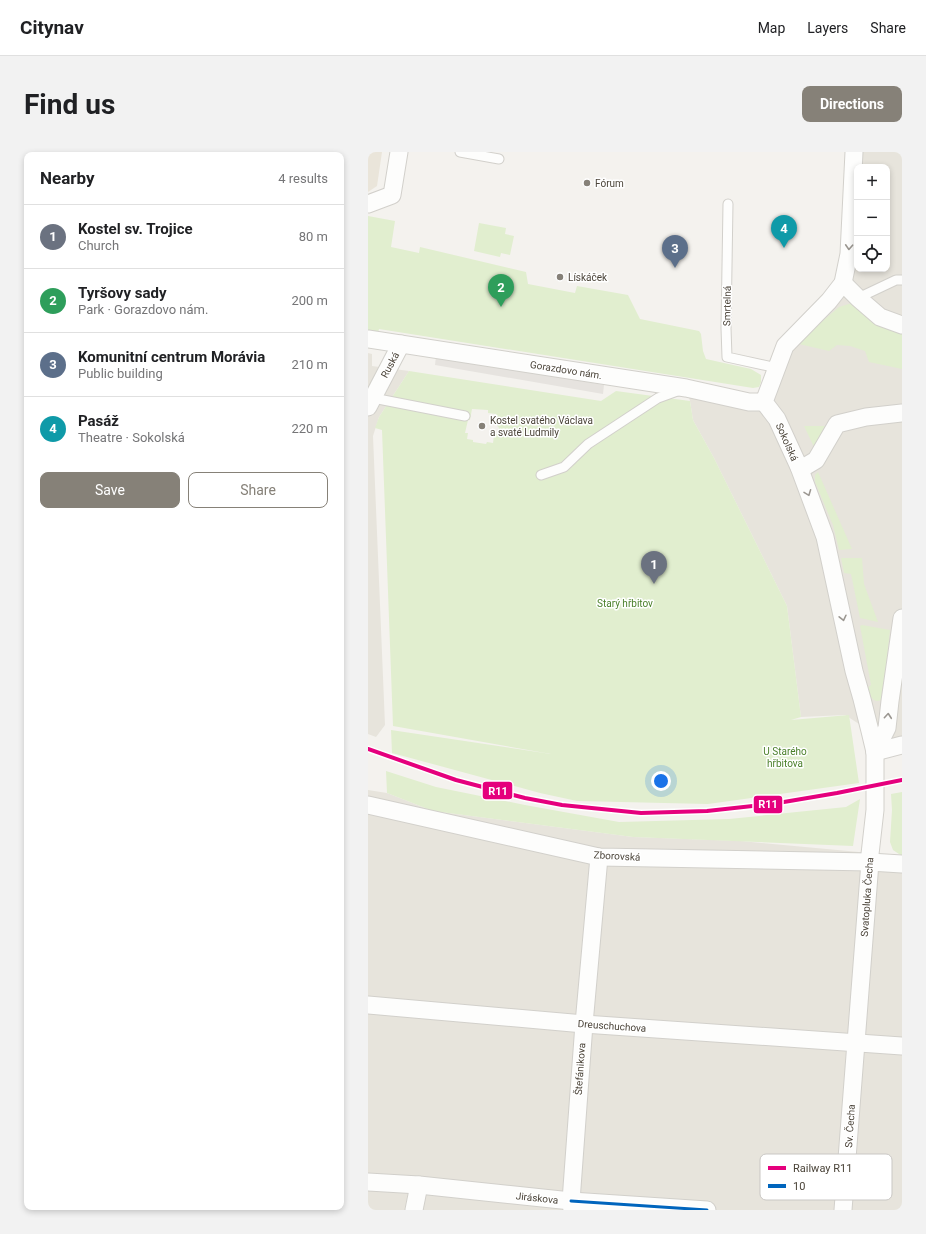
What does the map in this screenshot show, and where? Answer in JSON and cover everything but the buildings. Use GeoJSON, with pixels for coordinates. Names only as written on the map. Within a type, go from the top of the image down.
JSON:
{"type":"FeatureCollection","features":[{"type":"Feature","properties":{"kind":"street"},"geometry":{"type":"LineString","coordinates":[[368,204],[392,195],[399,152]]}},
{"type":"Feature","properties":{"kind":"street"},"geometry":{"type":"LineString","coordinates":[[764,402],[785,346],[829,300],[843,283],[849,254],[854,152]]}},
{"type":"Feature","properties":{"kind":"street"},"geometry":{"type":"LineString","coordinates":[[843,283],[880,317],[902,325]]}},
{"type":"Feature","properties":{"kind":"street","name":"Gorazdovo nám."},"geometry":{"type":"LineString","coordinates":[[368,339],[686,388],[749,402],[764,402]]}},
{"type":"Feature","properties":{"kind":"street","name":"Ruská"},"geometry":{"type":"LineString","coordinates":[[370,403],[401,344]]}},
{"type":"Feature","properties":{"kind":"street","name":"Sokolská"},"geometry":{"type":"LineString","coordinates":[[764,402],[777,419],[799,468],[825,537],[854,671],[875,752]]}},
{"type":"Feature","properties":{"kind":"street"},"geometry":{"type":"LineString","coordinates":[[799,468],[816,460],[837,424],[866,417],[902,412]]}},
{"type":"Feature","properties":{"kind":"street"},"geometry":{"type":"LineString","coordinates":[[875,752],[887,728],[902,618]]}},
{"type":"Feature","properties":{"kind":"street"},"geometry":{"type":"LineString","coordinates":[[875,752],[902,745]]}},
{"type":"Feature","properties":{"kind":"street","name":"Svatopluka Čecha"},"geometry":{"type":"LineString","coordinates":[[856,1043],[870,854],[876,810],[875,752]]}},
{"type":"Feature","properties":{"kind":"street","name":"Zborovská"},"geometry":{"type":"LineString","coordinates":[[368,805],[599,857],[870,862],[902,864]]}},
{"type":"Feature","properties":{"kind":"street","name":"Štefánikova"},"geometry":{"type":"LineString","coordinates":[[571,1206],[584,1024],[599,857]]}},
{"type":"Feature","properties":{"kind":"street","name":"Dreuschuchova"},"geometry":{"type":"LineString","coordinates":[[368,1005],[584,1024],[902,1046]]}},
{"type":"Feature","properties":{"kind":"street","name":"Sv. Čecha"},"geometry":{"type":"LineString","coordinates":[[848,1154],[856,1043]]}},
{"type":"Feature","properties":{"kind":"street","name":"Jiráskova"},"geometry":{"type":"LineString","coordinates":[[368,1182],[419,1185],[571,1206],[707,1210]]}},
{"type":"Feature","properties":{"kind":"street"},"geometry":{"type":"LineString","coordinates":[[414,1210],[419,1185]]}},
{"type":"Feature","properties":{"kind":"street","name":"Sv. Čecha"},"geometry":{"type":"LineString","coordinates":[[844,1210],[845,1200]]}},
{"type":"Feature","properties":{"kind":"lane"},"geometry":{"type":"LineString","coordinates":[[460,152],[499,159]]}},
{"type":"Feature","properties":{"kind":"lane","name":"Smrtelná"},"geometry":{"type":"LineString","coordinates":[[728,204],[727,358],[777,368]]}},
{"type":"Feature","properties":{"kind":"lane"},"geometry":{"type":"LineString","coordinates":[[858,298],[896,280],[902,280]]}},
{"type":"Feature","properties":{"kind":"lane"},"geometry":{"type":"LineString","coordinates":[[541,475],[564,468],[588,444],[658,398],[686,388]]}},
{"type":"Feature","properties":{"kind":"lane"},"geometry":{"type":"LineString","coordinates":[[370,403],[465,416]]}},
{"type":"Feature","properties":{"kind":"shaded area"},"geometry":{"type":"Polygon","coordinates":[[[368,152],[382,152],[377,186],[368,192],[368,152]]]}},
{"type":"Feature","properties":{"kind":"shaded area"},"geometry":{"type":"Polygon","coordinates":[[[854,152],[902,152],[902,745],[870,731],[845,715],[801,717],[787,606],[714,458],[693,420],[686,388],[764,402],[785,346],[843,283],[854,152]]]}},
{"type":"Feature","properties":{"kind":"shaded area"},"geometry":{"type":"Polygon","coordinates":[[[368,353],[372,354],[372,366],[409,371],[379,417],[373,436],[385,725],[376,737],[368,734],[368,353]]]}},
{"type":"Feature","properties":{"kind":"shaded area"},"geometry":{"type":"Polygon","coordinates":[[[436,356],[604,385],[603,394],[435,365],[436,356]]]}},
{"type":"Feature","properties":{"kind":"shaded area"},"geometry":{"type":"Polygon","coordinates":[[[368,790],[387,793],[433,811],[633,837],[741,841],[902,856],[902,1210],[368,1210],[368,790]]]}},
{"type":"Feature","properties":{"kind":"green space"},"geometry":{"type":"Polygon","coordinates":[[[368,216],[395,221],[391,247],[419,253],[420,247],[526,272],[528,284],[575,293],[577,286],[628,295],[640,319],[699,331],[701,334],[703,351],[706,359],[751,369],[761,375],[759,387],[753,388],[379,329],[378,333],[368,331],[368,216]]]}},
{"type":"Feature","properties":{"kind":"green space"},"geometry":{"type":"Polygon","coordinates":[[[479,223],[506,228],[505,234],[514,236],[510,255],[501,253],[500,257],[474,251],[479,223]]]}},
{"type":"Feature","properties":{"kind":"green space"},"geometry":{"type":"Polygon","coordinates":[[[852,303],[902,332],[902,369],[869,362],[865,351],[850,346],[837,345],[829,351],[799,344],[812,330],[839,307],[852,303]]]}},
{"type":"Feature","properties":{"kind":"green space","name":"Starý hřbitov"},"geometry":{"type":"Polygon","coordinates":[[[409,371],[601,401],[616,391],[690,401],[693,420],[714,458],[787,606],[801,717],[791,720],[849,715],[859,783],[708,804],[577,801],[540,793],[392,753],[391,730],[551,754],[393,726],[382,430],[375,428],[379,417],[409,371]],[[472,409],[465,433],[468,433],[467,439],[473,440],[473,442],[486,444],[487,442],[493,443],[494,436],[498,433],[499,428],[496,424],[496,414],[488,413],[488,410],[472,409]]]}},
{"type":"Feature","properties":{"kind":"green space"},"geometry":{"type":"Polygon","coordinates":[[[804,426],[825,426],[815,449],[804,426]]]}},
{"type":"Feature","properties":{"kind":"green space"},"geometry":{"type":"Polygon","coordinates":[[[818,472],[852,549],[839,550],[833,525],[815,482],[815,475],[818,472]]]}},
{"type":"Feature","properties":{"kind":"green space"},"geometry":{"type":"Polygon","coordinates":[[[841,558],[862,558],[864,584],[878,622],[860,618],[851,574],[844,573],[841,558]]]}},
{"type":"Feature","properties":{"kind":"green space"},"geometry":{"type":"Polygon","coordinates":[[[862,625],[890,630],[883,697],[878,701],[872,698],[867,688],[871,685],[860,626],[862,625]]]}},
{"type":"Feature","properties":{"kind":"green space"},"geometry":{"type":"Polygon","coordinates":[[[386,771],[436,787],[619,822],[729,819],[846,807],[860,799],[853,846],[633,837],[433,811],[387,793],[386,771]]]}},
{"type":"Feature","properties":{"kind":"green space"},"geometry":{"type":"Polygon","coordinates":[[[902,792],[902,856],[893,850],[890,842],[892,810],[891,794],[902,792]]]}},
{"type":"Feature","properties":{"kind":"rail line","name":"R11"},"geometry":{"type":"LineString","coordinates":[[368,749],[456,780],[525,798],[562,805],[641,813],[707,811],[772,804],[902,780]]}},
{"type":"Feature","properties":{"kind":"transit line","name":"10"},"geometry":{"type":"LineString","coordinates":[[571,1201],[707,1210]]}},
{"type":"Feature","properties":{"kind":"place","name":"Fórum"},"geometry":{"type":"Point","coordinates":[587,183]}},
{"type":"Feature","properties":{"kind":"place","name":"Pasáž"},"geometry":{"type":"Point","coordinates":[784,248]}},
{"type":"Feature","properties":{"kind":"place","name":"Komunitní centrum Morávia"},"geometry":{"type":"Point","coordinates":[675,268]}},
{"type":"Feature","properties":{"kind":"place","name":"Lískáček"},"geometry":{"type":"Point","coordinates":[560,277]}},
{"type":"Feature","properties":{"kind":"place","name":"Tyršovy sady"},"geometry":{"type":"Point","coordinates":[501,307]}},
{"type":"Feature","properties":{"kind":"place","name":"Kostel svatého Václava a svaté Ludmily"},"geometry":{"type":"Point","coordinates":[482,426]}},
{"type":"Feature","properties":{"kind":"place","name":"Kostel sv. Trojice"},"geometry":{"type":"Point","coordinates":[654,584]}},
{"type":"Feature","properties":{"kind":"park label","name":"U Starého hřbitova"},"geometry":{"type":"Point","coordinates":[785,756]}}]}
